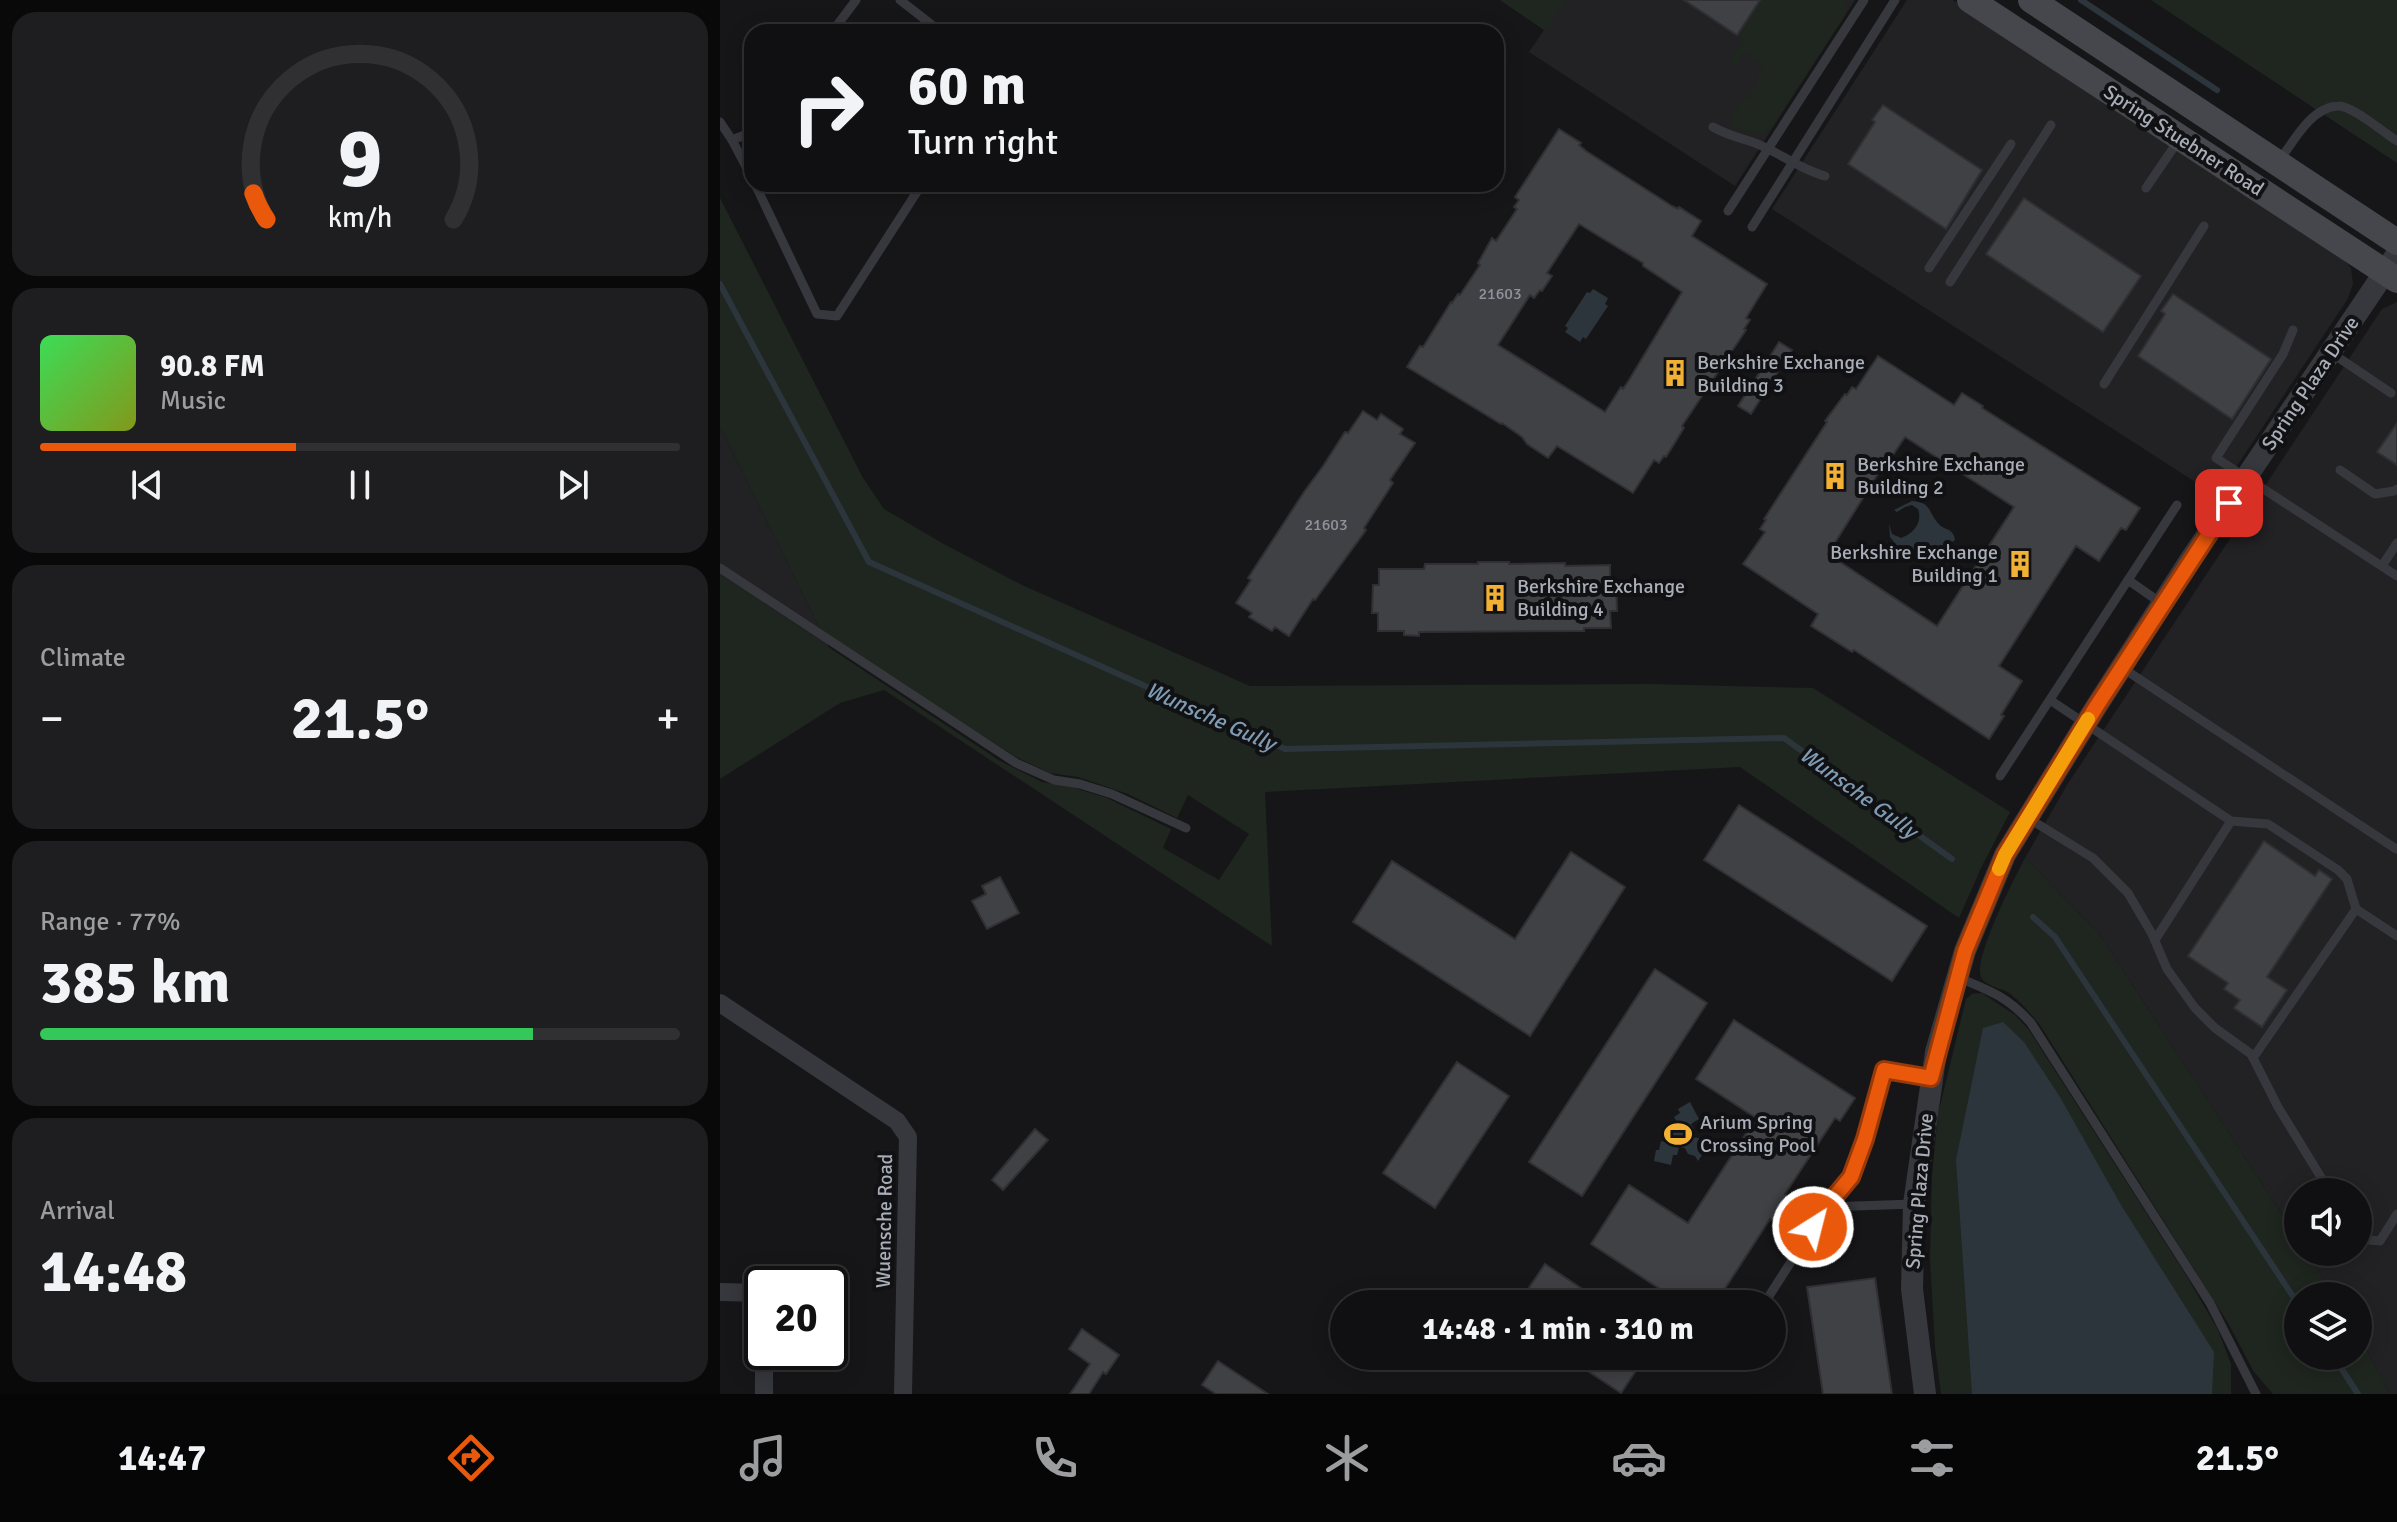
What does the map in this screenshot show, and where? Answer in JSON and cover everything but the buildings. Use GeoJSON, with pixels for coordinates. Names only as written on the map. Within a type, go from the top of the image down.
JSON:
{"type":"FeatureCollection","features":[{"type":"Feature","properties":{"kind":"main road","name":"Spring Stuebner Road"},"geometry":{"type":"LineString","coordinates":[[1970,0],[2180,137],[2393,268]]}},
{"type":"Feature","properties":{"kind":"main road","name":"Spring Stuebner Road"},"geometry":{"type":"LineString","coordinates":[[2031,0],[2397,242]]}},
{"type":"Feature","properties":{"kind":"street","name":"Spring Plaza Drive"},"geometry":{"type":"LineString","coordinates":[[1925,1394],[1912,1289],[1914,1204],[1931,1078],[1965,951],[2005,855],[2121,667],[2330,352],[2393,268]]}},
{"type":"Feature","properties":{"kind":"street","name":"Wuensche Road"},"geometry":{"type":"LineString","coordinates":[[720,1003],[836,1078],[905,1129],[908,1137],[903,1394]]}},
{"type":"Feature","properties":{"kind":"street"},"geometry":{"type":"LineString","coordinates":[[720,1292],[744,1293]]}},
{"type":"Feature","properties":{"kind":"street"},"geometry":{"type":"LineString","coordinates":[[764,1370],[764,1394]]}},
{"type":"Feature","properties":{"kind":"lane"},"geometry":{"type":"LineString","coordinates":[[838,24],[856,0]]}},
{"type":"Feature","properties":{"kind":"lane"},"geometry":{"type":"LineString","coordinates":[[900,0],[931,24]]}},
{"type":"Feature","properties":{"kind":"lane"},"geometry":{"type":"LineString","coordinates":[[1728,211],[1864,0]]}},
{"type":"Feature","properties":{"kind":"lane"},"geometry":{"type":"LineString","coordinates":[[1752,227],[1895,0]]}},
{"type":"Feature","properties":{"kind":"lane"},"geometry":{"type":"LineString","coordinates":[[2278,163],[2311,120],[2322,111],[2339,106],[2397,141]]}},
{"type":"Feature","properties":{"kind":"lane"},"geometry":{"type":"LineString","coordinates":[[720,122],[744,163]]}},
{"type":"Feature","properties":{"kind":"lane"},"geometry":{"type":"LineString","coordinates":[[1950,282],[2051,125]]}},
{"type":"Feature","properties":{"kind":"lane"},"geometry":{"type":"LineString","coordinates":[[1713,127],[1727,135],[1755,143],[1808,172],[1825,176]]}},
{"type":"Feature","properties":{"kind":"lane"},"geometry":{"type":"LineString","coordinates":[[732,140],[744,135]]}},
{"type":"Feature","properties":{"kind":"lane"},"geometry":{"type":"LineString","coordinates":[[2146,188],[2180,137]]}},
{"type":"Feature","properties":{"kind":"lane"},"geometry":{"type":"LineString","coordinates":[[1929,268],[2011,144]]}},
{"type":"Feature","properties":{"kind":"lane"},"geometry":{"type":"LineString","coordinates":[[759,192],[817,314],[837,316],[917,192]]}},
{"type":"Feature","properties":{"kind":"lane"},"geometry":{"type":"LineString","coordinates":[[2104,384],[2204,226]]}},
{"type":"Feature","properties":{"kind":"lane"},"geometry":{"type":"LineString","coordinates":[[2293,330],[2283,354],[2216,458],[2397,576]]}},
{"type":"Feature","properties":{"kind":"lane"},"geometry":{"type":"LineString","coordinates":[[2330,352],[2391,393]]}},
{"type":"Feature","properties":{"kind":"lane"},"geometry":{"type":"LineString","coordinates":[[2340,470],[2375,494],[2397,489]]}},
{"type":"Feature","properties":{"kind":"lane"},"geometry":{"type":"LineString","coordinates":[[2000,776],[2177,505]]}},
{"type":"Feature","properties":{"kind":"lane"},"geometry":{"type":"LineString","coordinates":[[2382,566],[2397,543]]}},
{"type":"Feature","properties":{"kind":"lane"},"geometry":{"type":"LineString","coordinates":[[720,568],[1016,763],[1054,780],[1112,794],[1186,828]]}},
{"type":"Feature","properties":{"kind":"lane"},"geometry":{"type":"LineString","coordinates":[[2128,580],[2162,604]]}},
{"type":"Feature","properties":{"kind":"lane"},"geometry":{"type":"LineString","coordinates":[[2121,667],[2396,849]]}},
{"type":"Feature","properties":{"kind":"lane"},"geometry":{"type":"LineString","coordinates":[[2050,700],[2231,821],[2268,824],[2338,870],[2347,879],[2356,909],[2397,936]]}},
{"type":"Feature","properties":{"kind":"lane"},"geometry":{"type":"LineString","coordinates":[[2028,818],[2093,858],[2128,893],[2155,940],[2167,969],[2195,1008],[2215,1028],[2251,1054],[2278,1107],[2321,1178]]}},
{"type":"Feature","properties":{"kind":"lane"},"geometry":{"type":"LineString","coordinates":[[2155,940],[2231,821]]}},
{"type":"Feature","properties":{"kind":"lane"},"geometry":{"type":"LineString","coordinates":[[2253,1058],[2356,909]]}},
{"type":"Feature","properties":{"kind":"lane"},"geometry":{"type":"LineString","coordinates":[[1957,977],[1998,993],[2031,1023],[2210,1303],[2256,1394]]}},
{"type":"Feature","properties":{"kind":"lane"},"geometry":{"type":"LineString","coordinates":[[1773,1290],[1826,1207],[1851,1177],[1884,1070],[1931,1078]]}},
{"type":"Feature","properties":{"kind":"lane"},"geometry":{"type":"LineString","coordinates":[[1826,1207],[1914,1204]]}},
{"type":"Feature","properties":{"kind":"lane"},"geometry":{"type":"LineString","coordinates":[[2372,1240],[2380,1241],[2397,1214]]}},
{"type":"Feature","properties":{"kind":"shaded area"},"geometry":{"type":"Polygon","coordinates":[[[1500,0],[1855,0],[1735,186],[1529,52],[1544,30],[1500,0]]]}},
{"type":"Feature","properties":{"kind":"shaded area"},"geometry":{"type":"Polygon","coordinates":[[[1500,0],[1566,0],[1544,30],[1500,0]]]}},
{"type":"Feature","properties":{"kind":"shaded area"},"geometry":{"type":"Polygon","coordinates":[[[1760,0],[1845,0],[1846,14],[1770,130],[1763,134],[1739,128],[1730,119],[1743,98],[1748,99],[1759,82],[1756,78],[1764,66],[1745,53],[1736,66],[1729,61],[1744,40],[1737,35],[1760,0]]]}},
{"type":"Feature","properties":{"kind":"shaded area"},"geometry":{"type":"Polygon","coordinates":[[[1907,0],[1953,0],[2341,256],[2351,268],[2353,284],[2347,300],[2217,496],[1772,209],[1907,0]]]}},
{"type":"Feature","properties":{"kind":"shaded area"},"geometry":{"type":"Polygon","coordinates":[[[2151,0],[2397,0],[2397,163],[2151,0]]]}},
{"type":"Feature","properties":{"kind":"shaded area"},"geometry":{"type":"Polygon","coordinates":[[[720,198],[863,478],[884,509],[942,543],[1022,585],[1250,686],[1650,684],[1813,688],[2010,812],[1959,918],[1740,767],[1265,792],[1272,946],[884,690],[840,703],[720,779],[720,575],[1000,761],[1042,782],[1107,798],[1171,829],[1163,848],[1219,880],[1249,834],[1188,795],[1177,818],[1128,794],[1078,777],[1050,773],[1016,757],[822,633],[720,426],[720,198]]]}},
{"type":"Feature","properties":{"kind":"shaded area"},"geometry":{"type":"Polygon","coordinates":[[[1593,289],[1608,298],[1605,304],[1608,306],[1586,339],[1583,337],[1580,342],[1565,332],[1568,328],[1565,326],[1587,292],[1593,289]]]}},
{"type":"Feature","properties":{"kind":"shaded area"},"geometry":{"type":"Polygon","coordinates":[[[2397,302],[2397,1394],[2390,1394],[2372,1360],[2372,1282],[2326,1282],[2315,1266],[2372,1266],[2372,1178],[2284,1178],[2284,1218],[2098,932],[2025,858],[2067,785],[2382,309],[2397,302]]]}},
{"type":"Feature","properties":{"kind":"shaded area"},"geometry":{"type":"Polygon","coordinates":[[[720,426],[822,633],[834,657],[720,582],[720,426]]]}},
{"type":"Feature","properties":{"kind":"shaded area"},"geometry":{"type":"Polygon","coordinates":[[[1912,501],[1926,505],[1940,525],[1954,536],[1955,540],[1944,548],[1943,559],[1934,561],[1924,551],[1908,551],[1897,546],[1890,537],[1889,524],[1892,534],[1901,538],[1916,527],[1918,509],[1912,505],[1897,512],[1894,510],[1912,501]]]}},
{"type":"Feature","properties":{"kind":"shaded area"},"geometry":{"type":"Polygon","coordinates":[[[2025,858],[2098,932],[2284,1218],[2284,1266],[2315,1266],[2326,1282],[2284,1282],[2284,1370],[2372,1370],[2372,1360],[2390,1394],[2273,1394],[2254,1372],[2228,1323],[2040,1025],[2009,993],[1982,979],[1982,956],[2025,858]]]}},
{"type":"Feature","properties":{"kind":"shaded area"},"geometry":{"type":"Polygon","coordinates":[[[1982,993],[2015,1015],[2029,1030],[2186,1275],[2218,1330],[2231,1364],[2231,1394],[1941,1394],[1930,1260],[1932,1175],[1938,1114],[1966,999],[1972,994],[1982,993]]]}},
{"type":"Feature","properties":{"kind":"shaded area"},"geometry":{"type":"Polygon","coordinates":[[[2003,1022],[2024,1042],[2060,1097],[2121,1205],[2214,1352],[2212,1394],[1972,1394],[1956,1160],[1983,1028],[2003,1022]]]}},
{"type":"Feature","properties":{"kind":"shaded area","name":"Arium Spring Crossing Pool"},"geometry":{"type":"Polygon","coordinates":[[[1690,1102],[1699,1119],[1691,1124],[1694,1129],[1689,1133],[1708,1146],[1698,1161],[1685,1148],[1679,1147],[1671,1165],[1654,1161],[1661,1141],[1665,1142],[1668,1128],[1677,1122],[1674,1117],[1680,1113],[1678,1109],[1690,1102]]]}},
{"type":"Feature","properties":{"kind":"waterway"},"geometry":{"type":"LineString","coordinates":[[2081,0],[2217,90]]}},
{"type":"Feature","properties":{"kind":"waterway","name":"Wunsche Gully"},"geometry":{"type":"LineString","coordinates":[[720,284],[869,562],[1285,749],[1784,738],[1952,859]]}},
{"type":"Feature","properties":{"kind":"waterway","name":"Wunsche Gully"},"geometry":{"type":"LineString","coordinates":[[2033,917],[2055,937],[2284,1283]]}},
{"type":"Feature","properties":{"kind":"waterway","name":"Wunsche Gully"},"geometry":{"type":"LineString","coordinates":[[2342,1370],[2358,1394]]}},
{"type":"Feature","properties":{"kind":"slow traffic"},"geometry":{"type":"LineString","coordinates":[[1999,869],[2088,719]]}},
{"type":"Feature","properties":{"kind":"place","name":"Berkshire Exchange Building 3"},"geometry":{"type":"Point","coordinates":[1675,373]}},
{"type":"Feature","properties":{"kind":"place","name":"Berkshire Exchange Building 2"},"geometry":{"type":"Point","coordinates":[1835,476]}},
{"type":"Feature","properties":{"kind":"place","name":"Berkshire Exchange Building 1"},"geometry":{"type":"Point","coordinates":[2020,564]}},
{"type":"Feature","properties":{"kind":"place","name":"Berkshire Exchange Building 4"},"geometry":{"type":"Point","coordinates":[1495,598]}},
{"type":"Feature","properties":{"kind":"place","name":"Arium Spring Crossing Pool"},"geometry":{"type":"Point","coordinates":[1678,1134]}},
{"type":"Feature","properties":{"kind":"route"},"geometry":{"type":"LineString","coordinates":[[1813,1227],[1851,1177],[1884,1070],[1931,1078],[1965,951],[2005,855],[2096,707],[2229,503]]}}]}
